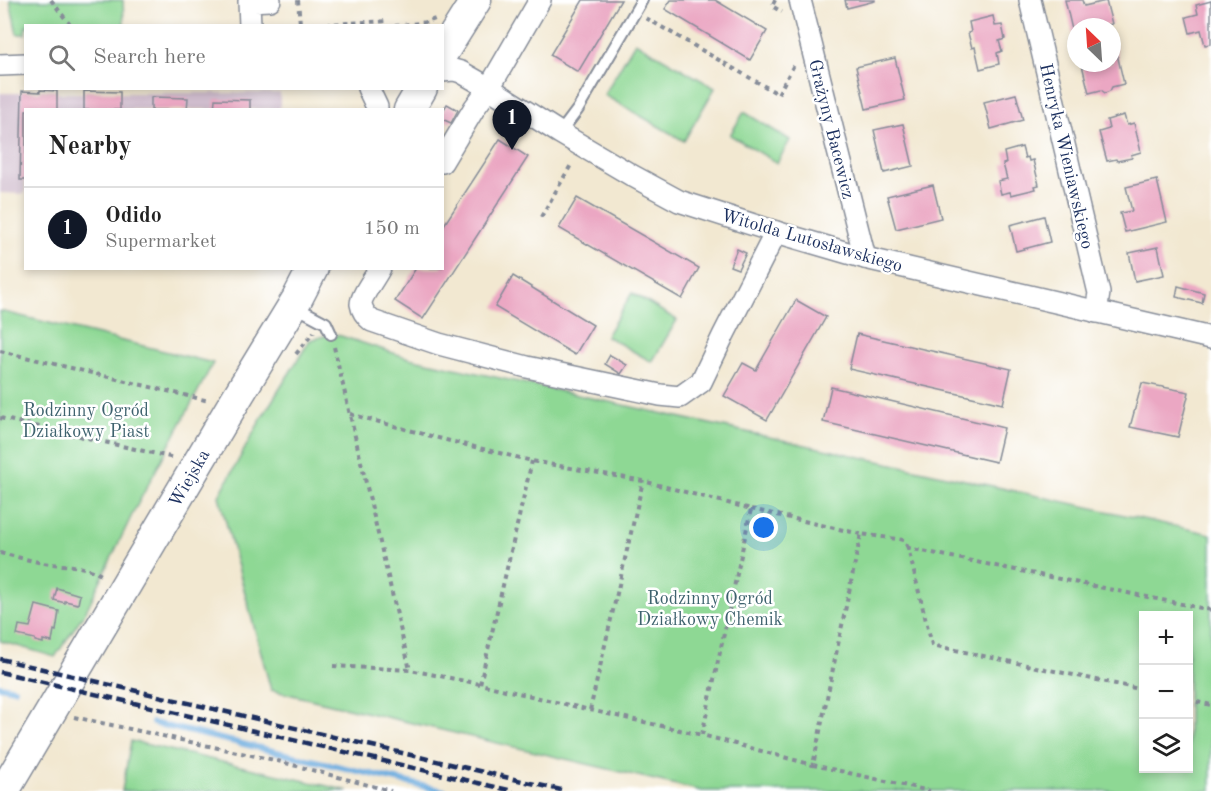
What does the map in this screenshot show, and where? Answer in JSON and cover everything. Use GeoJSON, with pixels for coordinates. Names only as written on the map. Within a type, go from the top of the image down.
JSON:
{"type":"FeatureCollection","features":[{"type":"Feature","properties":{"kind":"main road"},"geometry":{"type":"LineString","coordinates":[[444,48],[454,19]]}},
{"type":"Feature","properties":{"kind":"main road"},"geometry":{"type":"LineString","coordinates":[[410,108],[421,90]]}},
{"type":"Feature","properties":{"kind":"main road","name":"Wiejska"},"geometry":{"type":"LineString","coordinates":[[4,791],[294,305],[312,270]]}},
{"type":"Feature","properties":{"kind":"street"},"geometry":{"type":"LineString","coordinates":[[250,24],[249,1],[270,0]]}},
{"type":"Feature","properties":{"kind":"street"},"geometry":{"type":"LineString","coordinates":[[444,159],[489,88],[540,0]]}},
{"type":"Feature","properties":{"kind":"street","name":"Grażyny Bacewicz"},"geometry":{"type":"LineString","coordinates":[[800,0],[865,258]]}},
{"type":"Feature","properties":{"kind":"street","name":"Henryka Wieniawskiego"},"geometry":{"type":"LineString","coordinates":[[1030,0],[1099,293],[1096,312]]}},
{"type":"Feature","properties":{"kind":"street"},"geometry":{"type":"LineString","coordinates":[[0,65],[24,64]]}},
{"type":"Feature","properties":{"kind":"street","name":"Witolda Lutosławskiego"},"geometry":{"type":"LineString","coordinates":[[444,71],[461,72],[560,133],[679,201],[865,258],[1211,338]]}},
{"type":"Feature","properties":{"kind":"street"},"geometry":{"type":"LineString","coordinates":[[369,90],[377,108]]}},
{"type":"Feature","properties":{"kind":"street"},"geometry":{"type":"LineString","coordinates":[[379,270],[362,300],[366,316],[372,321],[439,344],[527,367],[660,395],[680,397],[701,382],[776,232]]}},
{"type":"Feature","properties":{"kind":"lane"},"geometry":{"type":"LineString","coordinates":[[560,133],[578,109],[642,0]]}},
{"type":"Feature","properties":{"kind":"lane"},"geometry":{"type":"LineString","coordinates":[[294,305],[326,323],[331,334]]}},
{"type":"Feature","properties":{"kind":"path"},"geometry":{"type":"LineString","coordinates":[[51,0],[69,24]]}},
{"type":"Feature","properties":{"kind":"path"},"geometry":{"type":"LineString","coordinates":[[298,0],[300,24],[388,21]]}},
{"type":"Feature","properties":{"kind":"path"},"geometry":{"type":"LineString","coordinates":[[635,11],[778,94]]}},
{"type":"Feature","properties":{"kind":"path"},"geometry":{"type":"LineString","coordinates":[[411,24],[454,19]]}},
{"type":"Feature","properties":{"kind":"path"},"geometry":{"type":"LineString","coordinates":[[541,217],[571,165]]}},
{"type":"Feature","properties":{"kind":"path"},"geometry":{"type":"LineString","coordinates":[[331,334],[410,670]]}},
{"type":"Feature","properties":{"kind":"path"},"geometry":{"type":"LineString","coordinates":[[0,351],[205,399],[230,409]]}},
{"type":"Feature","properties":{"kind":"path"},"geometry":{"type":"LineString","coordinates":[[350,414],[532,461],[644,481],[751,509],[861,534],[904,540],[933,645],[1139,689]]}},
{"type":"Feature","properties":{"kind":"path"},"geometry":{"type":"LineString","coordinates":[[0,418],[174,459]]}},
{"type":"Feature","properties":{"kind":"path"},"geometry":{"type":"LineString","coordinates":[[480,684],[532,461]]}},
{"type":"Feature","properties":{"kind":"path"},"geometry":{"type":"LineString","coordinates":[[590,710],[644,481]]}},
{"type":"Feature","properties":{"kind":"path"},"geometry":{"type":"LineString","coordinates":[[702,735],[751,509]]}},
{"type":"Feature","properties":{"kind":"path"},"geometry":{"type":"LineString","coordinates":[[813,765],[861,534]]}},
{"type":"Feature","properties":{"kind":"path"},"geometry":{"type":"LineString","coordinates":[[908,548],[1211,610]]}},
{"type":"Feature","properties":{"kind":"path"},"geometry":{"type":"LineString","coordinates":[[0,553],[43,563],[74,566],[99,573],[123,590]]}},
{"type":"Feature","properties":{"kind":"path"},"geometry":{"type":"LineString","coordinates":[[333,666],[410,670],[480,684],[930,791]]}},
{"type":"Feature","properties":{"kind":"path"},"geometry":{"type":"LineString","coordinates":[[1193,701],[1211,705]]}},
{"type":"Feature","properties":{"kind":"path"},"geometry":{"type":"LineString","coordinates":[[73,717],[274,760],[391,791]]}},
{"type":"Feature","properties":{"kind":"shaded area"},"geometry":{"type":"Polygon","coordinates":[[[0,93],[280,93],[280,108],[24,108],[24,194],[0,193],[0,93]]]}},
{"type":"Feature","properties":{"kind":"green space"},"geometry":{"type":"Polygon","coordinates":[[[10,0],[123,0],[124,24],[24,24],[24,34],[17,34],[10,0]]]}},
{"type":"Feature","properties":{"kind":"green space"},"geometry":{"type":"Polygon","coordinates":[[[635,42],[715,88],[684,141],[604,95],[635,42]]]}},
{"type":"Feature","properties":{"kind":"green space"},"geometry":{"type":"Polygon","coordinates":[[[744,112],[790,140],[777,163],[730,135],[744,112]]]}},
{"type":"Feature","properties":{"kind":"green space"},"geometry":{"type":"Polygon","coordinates":[[[632,293],[677,320],[652,362],[606,336],[632,293]]]}},
{"type":"Feature","properties":{"kind":"green space","name":"Rodzinny Ogród Działkowy Piast"},"geometry":{"type":"Polygon","coordinates":[[[0,311],[213,363],[132,515],[86,611],[55,657],[0,641],[0,311]]]}},
{"type":"Feature","properties":{"kind":"green space","name":"Rodzinny Ogród Działkowy Chemik"},"geometry":{"type":"Polygon","coordinates":[[[331,334],[409,358],[1211,534],[1211,791],[702,791],[271,690],[219,496],[261,419],[310,340],[331,334]]]}},
{"type":"Feature","properties":{"kind":"green space"},"geometry":{"type":"Polygon","coordinates":[[[131,741],[349,791],[122,791],[131,741]]]}},
{"type":"Feature","properties":{"kind":"building"},"geometry":{"type":"Polygon","coordinates":[[[583,0],[621,0],[578,72],[550,55],[583,0]]]}},
{"type":"Feature","properties":{"kind":"building"},"geometry":{"type":"Polygon","coordinates":[[[671,0],[715,0],[767,31],[750,60],[665,9],[671,0]]]}},
{"type":"Feature","properties":{"kind":"building"},"geometry":{"type":"Polygon","coordinates":[[[845,0],[875,0],[875,1],[847,8],[845,0]]]}},
{"type":"Feature","properties":{"kind":"building"},"geometry":{"type":"Polygon","coordinates":[[[1065,0],[1082,0],[1084,6],[1106,1],[1110,18],[1069,18],[1065,0]]]}},
{"type":"Feature","properties":{"kind":"building"},"geometry":{"type":"Polygon","coordinates":[[[1211,1],[1211,44],[1205,45],[1201,30],[1190,33],[1186,17],[1198,14],[1196,5],[1211,1]]]}},
{"type":"Feature","properties":{"kind":"building"},"geometry":{"type":"Polygon","coordinates":[[[993,16],[995,26],[1002,25],[1005,39],[999,41],[1002,51],[997,53],[999,64],[980,69],[975,47],[972,48],[968,33],[971,32],[969,22],[993,16]]]}},
{"type":"Feature","properties":{"kind":"building"},"geometry":{"type":"Polygon","coordinates":[[[895,58],[905,100],[866,109],[856,67],[895,58]]]}},
{"type":"Feature","properties":{"kind":"building"},"geometry":{"type":"Polygon","coordinates":[[[1121,71],[1124,84],[1112,87],[1105,93],[1101,90],[1089,93],[1084,72],[1121,71]]]}},
{"type":"Feature","properties":{"kind":"building"},"geometry":{"type":"Polygon","coordinates":[[[40,90],[57,91],[57,108],[24,108],[24,180],[20,180],[22,91],[40,92],[40,90]]]}},
{"type":"Feature","properties":{"kind":"building"},"geometry":{"type":"Polygon","coordinates":[[[84,91],[120,92],[120,108],[84,108],[84,91]]]}},
{"type":"Feature","properties":{"kind":"building"},"geometry":{"type":"Polygon","coordinates":[[[1016,94],[1023,120],[991,129],[984,102],[1016,94]]]}},
{"type":"Feature","properties":{"kind":"building"},"geometry":{"type":"Polygon","coordinates":[[[151,97],[188,98],[187,108],[151,108],[151,97]]]}},
{"type":"Feature","properties":{"kind":"building"},"geometry":{"type":"Polygon","coordinates":[[[215,99],[250,100],[250,108],[214,108],[215,99]]]}},
{"type":"Feature","properties":{"kind":"building"},"geometry":{"type":"Polygon","coordinates":[[[447,104],[458,110],[451,123],[444,120],[444,109],[447,104]]]}},
{"type":"Feature","properties":{"kind":"building"},"geometry":{"type":"Polygon","coordinates":[[[1124,115],[1127,125],[1134,123],[1141,152],[1131,155],[1132,158],[1107,161],[1099,132],[1109,129],[1107,120],[1124,115]]]}},
{"type":"Feature","properties":{"kind":"building"},"geometry":{"type":"Polygon","coordinates":[[[903,124],[913,166],[884,173],[874,130],[903,124]]]}},
{"type":"Feature","properties":{"kind":"building"},"geometry":{"type":"Polygon","coordinates":[[[500,139],[528,157],[423,319],[395,301],[415,270],[444,270],[444,225],[500,139]]]}},
{"type":"Feature","properties":{"kind":"building"},"geometry":{"type":"Polygon","coordinates":[[[1022,147],[1025,158],[1028,157],[1029,161],[1033,160],[1039,185],[1035,186],[1036,189],[1011,195],[1010,192],[1001,194],[998,181],[1007,179],[1003,164],[1006,163],[1004,152],[1022,147]]]}},
{"type":"Feature","properties":{"kind":"building"},"geometry":{"type":"Polygon","coordinates":[[[1157,180],[1167,222],[1125,232],[1120,213],[1132,211],[1126,187],[1157,180]]]}},
{"type":"Feature","properties":{"kind":"building"},"geometry":{"type":"Polygon","coordinates":[[[933,185],[941,218],[896,229],[887,196],[933,185]]]}},
{"type":"Feature","properties":{"kind":"building"},"geometry":{"type":"Polygon","coordinates":[[[577,198],[699,268],[682,299],[559,228],[577,198]]]}},
{"type":"Feature","properties":{"kind":"building"},"geometry":{"type":"Polygon","coordinates":[[[1044,216],[1050,242],[1016,251],[1010,225],[1044,216]]]}},
{"type":"Feature","properties":{"kind":"building"},"geometry":{"type":"Polygon","coordinates":[[[1158,247],[1164,275],[1135,281],[1129,253],[1158,247]]]}},
{"type":"Feature","properties":{"kind":"building"},"geometry":{"type":"Polygon","coordinates":[[[737,249],[746,253],[738,269],[730,266],[737,249]]]}},
{"type":"Feature","properties":{"kind":"building"},"geometry":{"type":"Polygon","coordinates":[[[513,276],[593,325],[575,355],[495,307],[513,276]]]}},
{"type":"Feature","properties":{"kind":"building"},"geometry":{"type":"Polygon","coordinates":[[[1178,286],[1204,293],[1202,303],[1176,297],[1178,286]]]}},
{"type":"Feature","properties":{"kind":"building"},"geometry":{"type":"Polygon","coordinates":[[[796,300],[826,317],[767,420],[724,396],[743,363],[756,370],[796,300]]]}},
{"type":"Feature","properties":{"kind":"building"},"geometry":{"type":"Polygon","coordinates":[[[857,334],[1011,369],[1003,404],[849,369],[857,334]]]}},
{"type":"Feature","properties":{"kind":"building"},"geometry":{"type":"Polygon","coordinates":[[[610,355],[627,365],[621,374],[605,364],[610,355]]]}},
{"type":"Feature","properties":{"kind":"building"},"geometry":{"type":"Polygon","coordinates":[[[1142,383],[1189,392],[1178,437],[1130,427],[1142,383]]]}},
{"type":"Feature","properties":{"kind":"building"},"geometry":{"type":"Polygon","coordinates":[[[831,387],[1004,428],[996,462],[823,422],[831,387]]]}},
{"type":"Feature","properties":{"kind":"building"},"geometry":{"type":"Polygon","coordinates":[[[57,588],[80,595],[78,604],[54,600],[57,588]]]}},
{"type":"Feature","properties":{"kind":"building"},"geometry":{"type":"Polygon","coordinates":[[[36,605],[59,611],[52,642],[43,640],[43,643],[17,635],[19,625],[30,627],[36,605]]]}},
{"type":"Feature","properties":{"kind":"waterway"},"geometry":{"type":"LineString","coordinates":[[0,686],[14,689]]}},
{"type":"Feature","properties":{"kind":"waterway"},"geometry":{"type":"LineString","coordinates":[[153,723],[444,791]]}},
{"type":"Feature","properties":{"kind":"railway"},"geometry":{"type":"LineString","coordinates":[[0,659],[565,791]]}},
{"type":"Feature","properties":{"kind":"railway"},"geometry":{"type":"LineString","coordinates":[[0,672],[513,791]]}},
{"type":"Feature","properties":{"kind":"place","name":"Odido"},"geometry":{"type":"Point","coordinates":[512,150]}}]}
